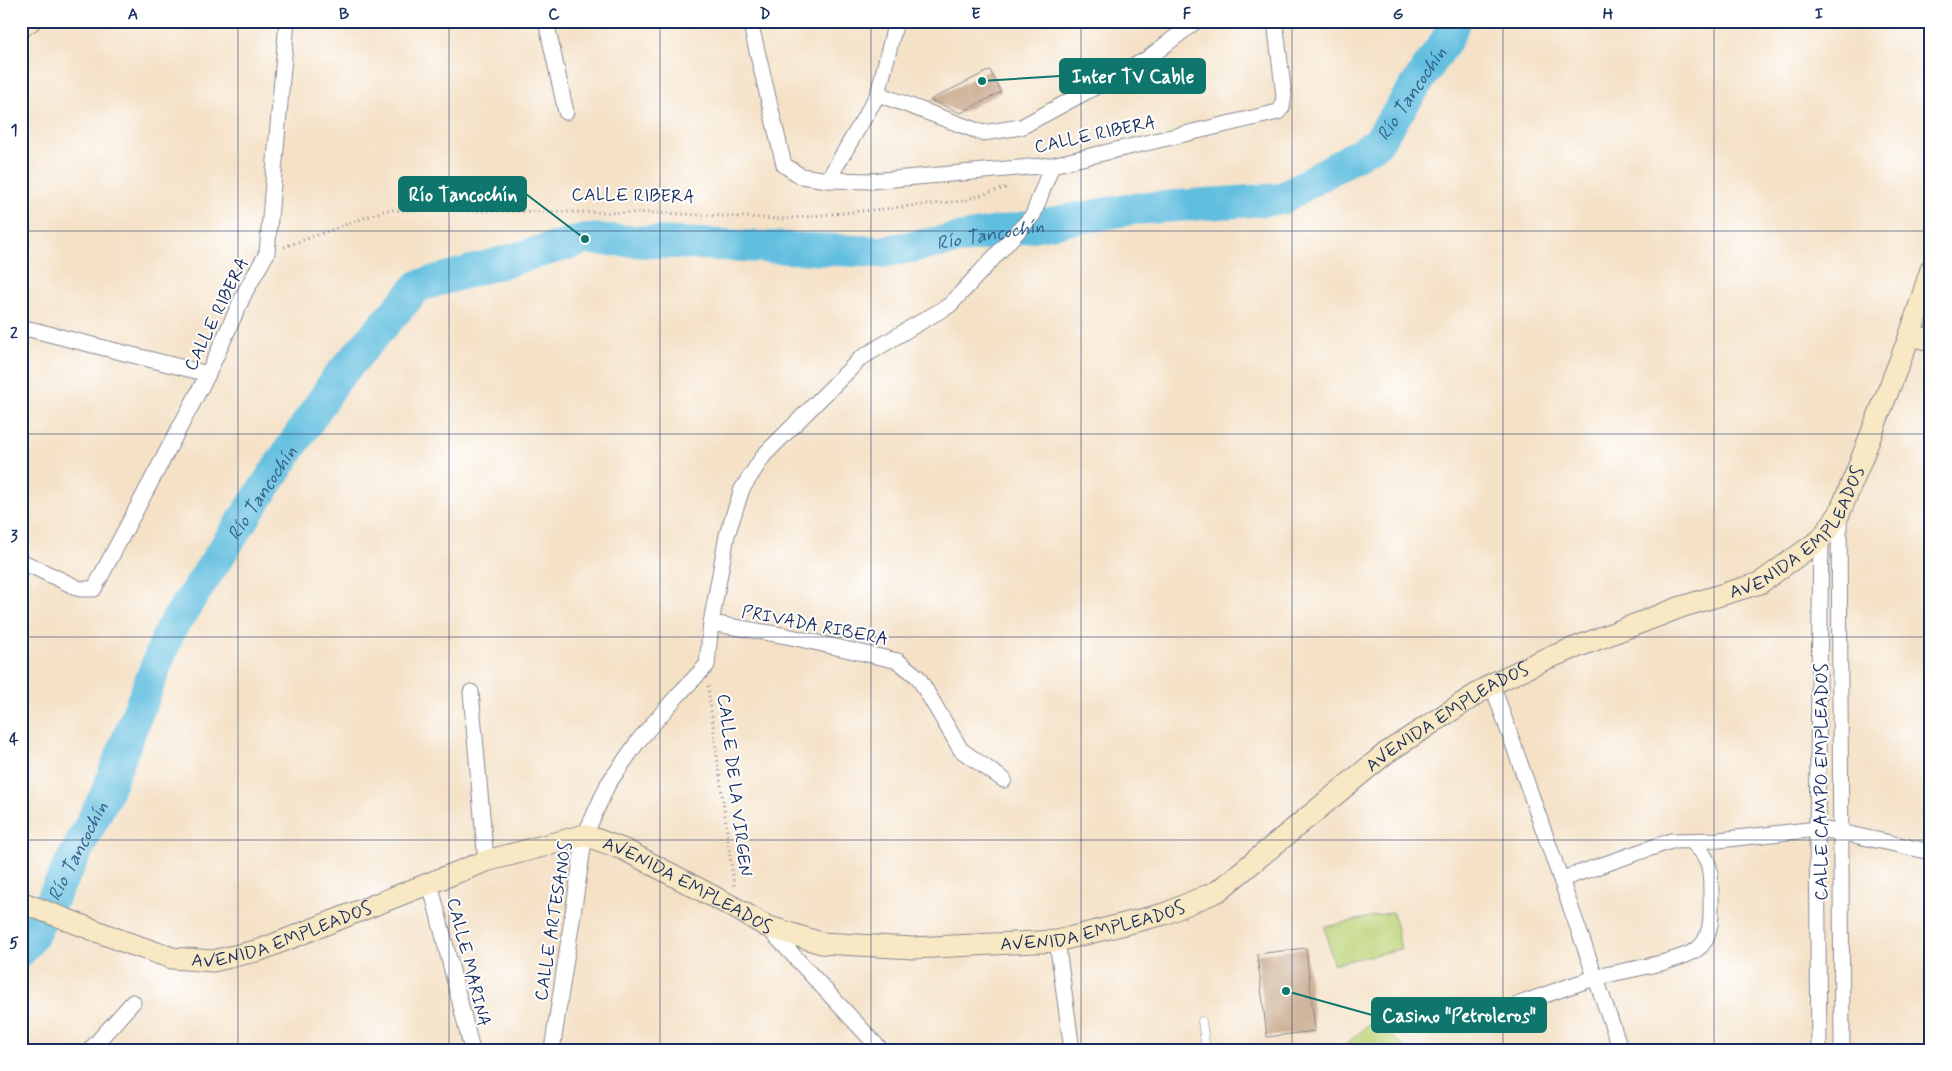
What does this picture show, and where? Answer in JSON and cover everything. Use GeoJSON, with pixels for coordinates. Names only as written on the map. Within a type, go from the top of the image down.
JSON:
{"type":"FeatureCollection","features":[{"type":"Feature","properties":{"kind":"street"},"geometry":{"type":"LineString","coordinates":[[21,27],[30,21]]}},
{"type":"Feature","properties":{"kind":"street"},"geometry":{"type":"LineString","coordinates":[[267,253],[287,21]]}},
{"type":"Feature","properties":{"kind":"street"},"geometry":{"type":"LineString","coordinates":[[546,21],[566,112]]}},
{"type":"Feature","properties":{"kind":"street","name":"CALLE RIBERA"},"geometry":{"type":"LineString","coordinates":[[750,21],[784,165],[802,176],[828,180],[871,181],[1052,165],[1278,112],[1282,107],[1284,96],[1275,21]]}},
{"type":"Feature","properties":{"kind":"street"},"geometry":{"type":"LineString","coordinates":[[828,180],[878,94],[896,21]]}},
{"type":"Feature","properties":{"kind":"street"},"geometry":{"type":"LineString","coordinates":[[878,94],[983,133],[1021,128],[1147,58],[1196,21]]}},
{"type":"Feature","properties":{"kind":"street"},"geometry":{"type":"LineString","coordinates":[[707,665],[711,623],[727,535],[742,489],[764,455],[861,358],[912,326],[950,306],[1033,214],[1052,165]]}},
{"type":"Feature","properties":{"kind":"street","name":"CALLE RIBERA"},"geometry":{"type":"LineString","coordinates":[[21,561],[80,589],[94,588],[208,374],[245,292],[267,253]]}},
{"type":"Feature","properties":{"kind":"street","name":"AVENIDA EMPLEADOS"},"geometry":{"type":"LineString","coordinates":[[21,902],[172,958],[213,961],[260,950],[486,861],[585,835],[625,850],[737,908],[766,926],[821,943],[913,948],[1057,941],[1164,914],[1218,891],[1386,752],[1492,684],[1543,660],[1681,607],[1760,583],[1821,539],[1839,514],[1910,335],[1931,269]]}},
{"type":"Feature","properties":{"kind":"street"},"geometry":{"type":"LineString","coordinates":[[21,327],[208,374]]}},
{"type":"Feature","properties":{"kind":"street"},"geometry":{"type":"LineString","coordinates":[[1910,335],[1931,340]]}},
{"type":"Feature","properties":{"kind":"street","name":"CALLE CAMPO EMPLEADOS"},"geometry":{"type":"LineString","coordinates":[[1839,514],[1842,1050]]}},
{"type":"Feature","properties":{"kind":"street","name":"CALLE CAMPO EMPLEADOS"},"geometry":{"type":"LineString","coordinates":[[1819,1050],[1817,829],[1821,539]]}},
{"type":"Feature","properties":{"kind":"street","name":"PRIVADA RIBERA"},"geometry":{"type":"LineString","coordinates":[[711,623],[787,636],[898,661],[918,676],[961,750],[1004,780]]}},
{"type":"Feature","properties":{"kind":"street","name":"CALLE ARTESANOS"},"geometry":{"type":"LineString","coordinates":[[552,1050],[585,835],[608,784],[639,740],[707,665]]}},
{"type":"Feature","properties":{"kind":"street"},"geometry":{"type":"LineString","coordinates":[[1492,684],[1621,1050]]}},
{"type":"Feature","properties":{"kind":"street"},"geometry":{"type":"LineString","coordinates":[[471,692],[486,861]]}},
{"type":"Feature","properties":{"kind":"street"},"geometry":{"type":"LineString","coordinates":[[1562,879],[1671,841],[1719,840],[1817,829],[1840,832],[1931,852]]}},
{"type":"Feature","properties":{"kind":"street"},"geometry":{"type":"LineString","coordinates":[[1487,1016],[1596,978],[1680,958],[1699,948],[1707,939],[1711,922],[1711,873],[1704,852],[1691,841]]}},
{"type":"Feature","properties":{"kind":"street","name":"CALLE MARINA"},"geometry":{"type":"LineString","coordinates":[[430,883],[472,1050]]}},
{"type":"Feature","properties":{"kind":"street"},"geometry":{"type":"LineString","coordinates":[[766,926],[881,1050]]}},
{"type":"Feature","properties":{"kind":"street"},"geometry":{"type":"LineString","coordinates":[[1057,941],[1072,1050]]}},
{"type":"Feature","properties":{"kind":"street"},"geometry":{"type":"LineString","coordinates":[[90,1050],[133,1002]]}},
{"type":"Feature","properties":{"kind":"lane"},"geometry":{"type":"LineString","coordinates":[[1202,1021],[1206,1050]]}},
{"type":"Feature","properties":{"kind":"path","name":"CALLE RIBERA"},"geometry":{"type":"LineString","coordinates":[[267,253],[386,210],[661,213],[782,219],[962,201],[1010,186]]}},
{"type":"Feature","properties":{"kind":"path","name":"CALLE DE LA VIRGEN"},"geometry":{"type":"LineString","coordinates":[[707,665],[709,698],[737,908]]}},
{"type":"Feature","properties":{"kind":"green space"},"geometry":{"type":"Polygon","coordinates":[[[1393,912],[1401,949],[1333,964],[1325,927],[1393,912]]]}},
{"type":"Feature","properties":{"kind":"green space"},"geometry":{"type":"Polygon","coordinates":[[[1376,1018],[1406,1050],[1340,1050],[1344,1046],[1376,1018]]]}},
{"type":"Feature","properties":{"kind":"building"},"geometry":{"type":"Polygon","coordinates":[[[990,70],[1001,92],[961,113],[930,100],[990,70]]]}},
{"type":"Feature","properties":{"kind":"building"},"geometry":{"type":"Polygon","coordinates":[[[1306,948],[1315,1031],[1267,1037],[1257,954],[1306,948]]]}},
{"type":"Feature","properties":{"kind":"waterway","name":"Río Tancochín"},"geometry":{"type":"LineString","coordinates":[[21,951],[35,932],[105,796],[170,630],[337,378],[418,286],[585,239],[881,252],[1132,209],[1281,199],[1377,143],[1447,39],[1455,21]]}},
{"type":"Feature","properties":{"kind":"place","name":"Inter TV Cable"},"geometry":{"type":"Point","coordinates":[982,81]}},
{"type":"Feature","properties":{"kind":"place","name":"Río Tancochín"},"geometry":{"type":"Point","coordinates":[585,239]}},
{"type":"Feature","properties":{"kind":"place","name":"Casino \"Petroleros\""},"geometry":{"type":"Point","coordinates":[1286,991]}}]}
